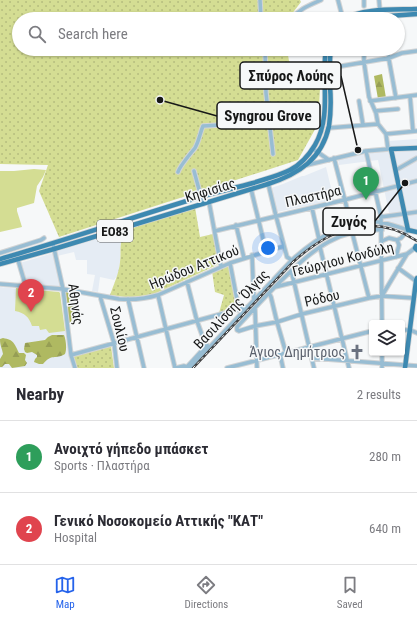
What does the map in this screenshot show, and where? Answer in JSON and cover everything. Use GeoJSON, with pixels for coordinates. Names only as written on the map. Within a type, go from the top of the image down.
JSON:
{"type":"FeatureCollection","features":[{"type":"Feature","properties":{"kind":"main road"},"geometry":{"type":"LineString","coordinates":[[400,12],[417,9]]}},
{"type":"Feature","properties":{"kind":"main road"},"geometry":{"type":"LineString","coordinates":[[405,14],[417,14]]}},
{"type":"Feature","properties":{"kind":"main road","name":"Κηφισίας"},"geometry":{"type":"LineString","coordinates":[[0,264],[18,260],[201,197],[282,174],[296,167],[313,149],[320,133],[324,115],[326,56]]}},
{"type":"Feature","properties":{"kind":"main road","name":"Κηφισίας"},"geometry":{"type":"LineString","coordinates":[[0,259],[54,247],[203,204],[288,177],[300,170],[318,152],[325,139],[328,128],[330,112],[331,56]]}},
{"type":"Feature","properties":{"kind":"main road"},"geometry":{"type":"LineString","coordinates":[[408,230],[396,170],[390,149],[417,148]]}},
{"type":"Feature","properties":{"kind":"main road","name":"Βασιλίσσης Όλγας"},"geometry":{"type":"LineString","coordinates":[[408,230],[417,232]]}},
{"type":"Feature","properties":{"kind":"main road"},"geometry":{"type":"LineString","coordinates":[[405,367],[415,298],[416,279]]}},
{"type":"Feature","properties":{"kind":"street"},"geometry":{"type":"LineString","coordinates":[[260,0],[261,12]]}},
{"type":"Feature","properties":{"kind":"street"},"geometry":{"type":"LineString","coordinates":[[297,12],[321,0]]}},
{"type":"Feature","properties":{"kind":"street"},"geometry":{"type":"LineString","coordinates":[[338,0],[342,12]]}},
{"type":"Feature","properties":{"kind":"street"},"geometry":{"type":"LineString","coordinates":[[364,0],[364,6]]}},
{"type":"Feature","properties":{"kind":"street"},"geometry":{"type":"LineString","coordinates":[[379,0],[381,12]]}},
{"type":"Feature","properties":{"kind":"street"},"geometry":{"type":"LineString","coordinates":[[405,53],[417,52]]}},
{"type":"Feature","properties":{"kind":"street"},"geometry":{"type":"LineString","coordinates":[[265,56],[266,93],[273,154]]}},
{"type":"Feature","properties":{"kind":"street"},"geometry":{"type":"LineString","coordinates":[[306,165],[366,151],[390,149],[386,134],[378,124],[375,111],[370,101],[364,56]]}},
{"type":"Feature","properties":{"kind":"street"},"geometry":{"type":"LineString","coordinates":[[330,68],[394,56]]}},
{"type":"Feature","properties":{"kind":"street"},"geometry":{"type":"LineString","coordinates":[[389,58],[396,98]]}},
{"type":"Feature","properties":{"kind":"street"},"geometry":{"type":"LineString","coordinates":[[370,101],[417,95]]}},
{"type":"Feature","properties":{"kind":"street"},"geometry":{"type":"LineString","coordinates":[[386,134],[415,131],[410,96]]}},
{"type":"Feature","properties":{"kind":"street"},"geometry":{"type":"LineString","coordinates":[[359,101],[362,125]]}},
{"type":"Feature","properties":{"kind":"street"},"geometry":{"type":"LineString","coordinates":[[375,111],[398,109]]}},
{"type":"Feature","properties":{"kind":"street"},"geometry":{"type":"LineString","coordinates":[[178,172],[179,168],[190,156],[196,145],[203,126],[269,122],[303,118]]}},
{"type":"Feature","properties":{"kind":"street"},"geometry":{"type":"LineString","coordinates":[[328,128],[378,124]]}},
{"type":"Feature","properties":{"kind":"street"},"geometry":{"type":"LineString","coordinates":[[313,149],[329,160]]}},
{"type":"Feature","properties":{"kind":"street"},"geometry":{"type":"LineString","coordinates":[[366,151],[382,222],[382,320]]}},
{"type":"Feature","properties":{"kind":"street"},"geometry":{"type":"LineString","coordinates":[[334,158],[351,224]]}},
{"type":"Feature","properties":{"kind":"street"},"geometry":{"type":"LineString","coordinates":[[396,170],[417,158]]}},
{"type":"Feature","properties":{"kind":"street"},"geometry":{"type":"LineString","coordinates":[[194,171],[203,204]]}},
{"type":"Feature","properties":{"kind":"street"},"geometry":{"type":"LineString","coordinates":[[272,177],[268,184],[284,246],[288,258],[292,260]]}},
{"type":"Feature","properties":{"kind":"street","name":"Πλαστήρα"},"geometry":{"type":"LineString","coordinates":[[215,230],[312,208],[417,181]]}},
{"type":"Feature","properties":{"kind":"street"},"geometry":{"type":"LineString","coordinates":[[250,189],[266,251]]}},
{"type":"Feature","properties":{"kind":"street"},"geometry":{"type":"LineString","coordinates":[[209,202],[221,266]]}},
{"type":"Feature","properties":{"kind":"street"},"geometry":{"type":"LineString","coordinates":[[312,208],[319,239]]}},
{"type":"Feature","properties":{"kind":"street"},"geometry":{"type":"LineString","coordinates":[[381,217],[417,212]]}},
{"type":"Feature","properties":{"kind":"street","name":"Βασιλίσσης Όλγας"},"geometry":{"type":"LineString","coordinates":[[188,368],[292,260],[319,239],[351,224],[367,221],[382,222],[408,230]]}},
{"type":"Feature","properties":{"kind":"street"},"geometry":{"type":"LineString","coordinates":[[236,225],[244,258]]}},
{"type":"Feature","properties":{"kind":"street"},"geometry":{"type":"LineString","coordinates":[[257,368],[255,308],[274,287],[299,262],[320,246],[337,237],[352,232],[382,230]]}},
{"type":"Feature","properties":{"kind":"street"},"geometry":{"type":"LineString","coordinates":[[382,241],[389,238],[397,240],[401,238],[408,230]]}},
{"type":"Feature","properties":{"kind":"street"},"geometry":{"type":"LineString","coordinates":[[352,232],[369,298]]}},
{"type":"Feature","properties":{"kind":"street"},"geometry":{"type":"LineString","coordinates":[[0,253],[44,238]]}},
{"type":"Feature","properties":{"kind":"street"},"geometry":{"type":"LineString","coordinates":[[396,257],[399,245],[397,240]]}},
{"type":"Feature","properties":{"kind":"street","name":"Ηρώδου Αττικού"},"geometry":{"type":"LineString","coordinates":[[0,284],[63,289],[100,296],[128,299],[147,298],[158,295],[221,266],[284,246]]}},
{"type":"Feature","properties":{"kind":"street"},"geometry":{"type":"LineString","coordinates":[[320,246],[349,368]]}},
{"type":"Feature","properties":{"kind":"street","name":"Αθηνάς"},"geometry":{"type":"LineString","coordinates":[[54,247],[63,289],[71,355],[75,368]]}},
{"type":"Feature","properties":{"kind":"street","name":"Γεώργιου Κονδύλη"},"geometry":{"type":"LineString","coordinates":[[274,287],[382,261],[407,254],[416,248]]}},
{"type":"Feature","properties":{"kind":"street"},"geometry":{"type":"LineString","coordinates":[[382,296],[407,254]]}},
{"type":"Feature","properties":{"kind":"street"},"geometry":{"type":"LineString","coordinates":[[252,256],[254,301]]}},
{"type":"Feature","properties":{"kind":"street"},"geometry":{"type":"LineString","coordinates":[[18,260],[26,287]]}},
{"type":"Feature","properties":{"kind":"street"},"geometry":{"type":"LineString","coordinates":[[230,263],[239,310]]}},
{"type":"Feature","properties":{"kind":"street"},"geometry":{"type":"LineString","coordinates":[[398,268],[416,279]]}},
{"type":"Feature","properties":{"kind":"street"},"geometry":{"type":"LineString","coordinates":[[290,272],[292,274],[314,368]]}},
{"type":"Feature","properties":{"kind":"street"},"geometry":{"type":"LineString","coordinates":[[187,282],[197,321],[206,346]]}},
{"type":"Feature","properties":{"kind":"street"},"geometry":{"type":"LineString","coordinates":[[269,293],[286,353]]}},
{"type":"Feature","properties":{"kind":"street"},"geometry":{"type":"LineString","coordinates":[[158,295],[176,368],[184,366],[188,368],[206,346],[208,344],[212,344]]}},
{"type":"Feature","properties":{"kind":"street","name":"Σουλίου"},"geometry":{"type":"LineString","coordinates":[[100,296],[114,344],[117,368]]}},
{"type":"Feature","properties":{"kind":"street","name":"Ρόδου"},"geometry":{"type":"LineString","coordinates":[[255,308],[237,327],[237,330],[239,331],[369,298],[382,296],[415,298]]}},
{"type":"Feature","properties":{"kind":"street"},"geometry":{"type":"LineString","coordinates":[[128,299],[144,368]]}},
{"type":"Feature","properties":{"kind":"street"},"geometry":{"type":"LineString","coordinates":[[71,355],[248,307]]}},
{"type":"Feature","properties":{"kind":"street"},"geometry":{"type":"LineString","coordinates":[[405,330],[410,330],[417,333]]}},
{"type":"Feature","properties":{"kind":"street"},"geometry":{"type":"LineString","coordinates":[[227,368],[369,332]]}},
{"type":"Feature","properties":{"kind":"street"},"geometry":{"type":"LineString","coordinates":[[280,354],[283,368]]}},
{"type":"Feature","properties":{"kind":"street"},"geometry":{"type":"LineString","coordinates":[[312,358],[382,366],[417,366]]}},
{"type":"Feature","properties":{"kind":"shaded area"},"geometry":{"type":"Polygon","coordinates":[[[417,139],[417,230],[384,222],[382,215],[389,213],[378,160],[339,165],[338,159],[389,150],[389,141],[417,139]]]}},
{"type":"Feature","properties":{"kind":"shaded area"},"geometry":{"type":"Polygon","coordinates":[[[326,167],[334,200],[277,212],[271,188],[326,167]]]}},
{"type":"Feature","properties":{"kind":"shaded area"},"geometry":{"type":"Polygon","coordinates":[[[123,231],[124,233],[121,243],[118,275],[114,280],[100,277],[98,292],[92,291],[95,275],[87,274],[87,260],[76,260],[74,252],[57,256],[56,251],[123,231]]]}},
{"type":"Feature","properties":{"kind":"shaded area"},"geometry":{"type":"Polygon","coordinates":[[[53,253],[61,287],[26,285],[20,263],[53,253]]]}},
{"type":"Feature","properties":{"kind":"shaded area"},"geometry":{"type":"Polygon","coordinates":[[[0,287],[60,293],[68,353],[72,368],[0,368],[0,287]]]}},
{"type":"Feature","properties":{"kind":"green space"},"geometry":{"type":"Polygon","coordinates":[[[0,0],[300,0],[301,2],[293,12],[12,12],[12,56],[288,56],[289,61],[307,76],[321,71],[318,124],[298,160],[59,237],[39,191],[48,165],[0,164],[0,0]]]}},
{"type":"Feature","properties":{"kind":"green space"},"geometry":{"type":"Polygon","coordinates":[[[382,74],[386,98],[378,99],[374,76],[382,74]]]}},
{"type":"Feature","properties":{"kind":"green space"},"geometry":{"type":"Polygon","coordinates":[[[34,169],[46,170],[37,186],[34,203],[17,208],[22,227],[0,232],[0,171],[34,169]]]}},
{"type":"Feature","properties":{"kind":"green space"},"geometry":{"type":"Polygon","coordinates":[[[195,207],[200,237],[213,234],[218,263],[217,265],[154,294],[134,297],[110,295],[119,266],[123,231],[195,207]]]}},
{"type":"Feature","properties":{"kind":"green space"},"geometry":{"type":"Polygon","coordinates":[[[230,264],[238,308],[219,313],[224,295],[215,292],[212,271],[230,264]]]}},
{"type":"Feature","properties":{"kind":"green space"},"geometry":{"type":"Polygon","coordinates":[[[16,288],[59,292],[65,331],[49,333],[46,329],[40,330],[39,326],[32,326],[26,316],[15,311],[16,288]]]}},
{"type":"Feature","properties":{"kind":"green space"},"geometry":{"type":"Polygon","coordinates":[[[66,292],[77,296],[71,322],[69,324],[65,293],[66,292]]]}},
{"type":"Feature","properties":{"kind":"green space"},"geometry":{"type":"Polygon","coordinates":[[[52,335],[64,335],[66,344],[65,354],[59,357],[51,358],[43,364],[34,362],[37,355],[32,352],[25,352],[25,343],[45,340],[52,335]]]}},
{"type":"Feature","properties":{"kind":"green space"},"geometry":{"type":"Polygon","coordinates":[[[3,338],[12,341],[19,353],[24,353],[26,355],[25,360],[27,363],[25,366],[12,368],[9,364],[5,364],[0,367],[0,359],[3,354],[0,339],[3,338]]]}},
{"type":"Feature","properties":{"kind":"green space"},"geometry":{"type":"Polygon","coordinates":[[[111,346],[114,368],[76,368],[73,356],[111,346]]]}},
{"type":"Feature","properties":{"kind":"railway"},"geometry":{"type":"LineString","coordinates":[[193,368],[293,262],[307,250],[322,241],[337,233],[352,228],[368,226],[384,227],[400,232],[417,241]]}},
{"type":"Feature","properties":{"kind":"place","name":"Syngrou Grove"},"geometry":{"type":"Point","coordinates":[160,100]}},
{"type":"Feature","properties":{"kind":"place","name":"Σπύρος Λούης"},"geometry":{"type":"Point","coordinates":[358,150]}},
{"type":"Feature","properties":{"kind":"place","name":"Ζυγός"},"geometry":{"type":"Point","coordinates":[405,183]}},
{"type":"Feature","properties":{"kind":"place","name":"Ανοιχτό γήπεδο μπάσκετ"},"geometry":{"type":"Point","coordinates":[366,200]}},
{"type":"Feature","properties":{"kind":"place","name":"Γενικό Νοσοκομείο Αττικής \"ΚΑΤ\""},"geometry":{"type":"Point","coordinates":[31,312]}},
{"type":"Feature","properties":{"kind":"place","name":"Άγιος Δημήτριος"},"geometry":{"type":"Point","coordinates":[357,352]}}]}
